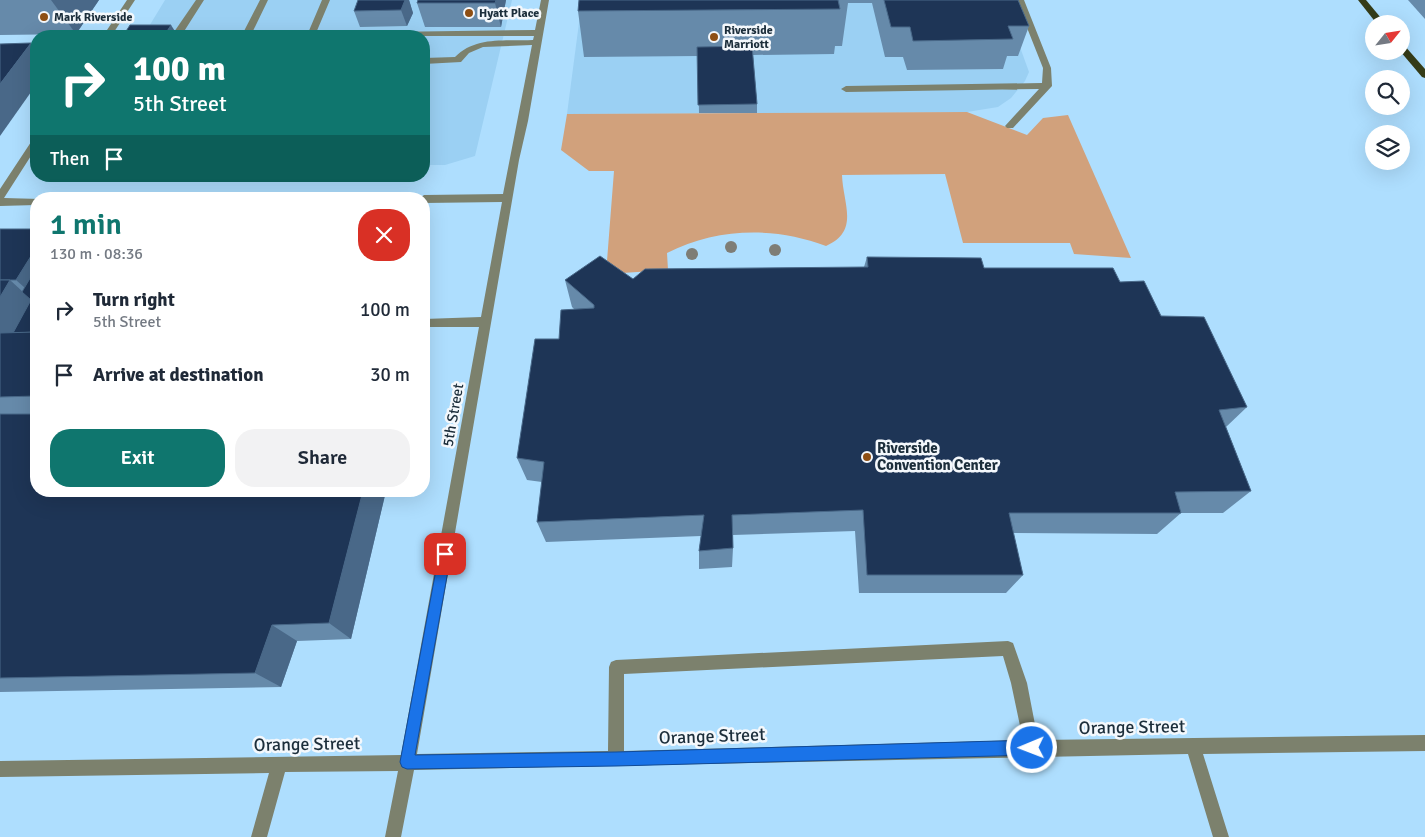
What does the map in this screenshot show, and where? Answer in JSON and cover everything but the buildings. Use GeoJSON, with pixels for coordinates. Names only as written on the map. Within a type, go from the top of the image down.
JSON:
{"type":"FeatureCollection","features":[{"type":"Feature","properties":{"kind":"main road"},"geometry":{"type":"LineString","coordinates":[[1362,0],[1374,15]]}},
{"type":"Feature","properties":{"kind":"main road"},"geometry":{"type":"LineString","coordinates":[[1410,58],[1425,76]]}},
{"type":"Feature","properties":{"kind":"street"},"geometry":{"type":"LineString","coordinates":[[111,30],[131,0]]}},
{"type":"Feature","properties":{"kind":"street"},"geometry":{"type":"LineString","coordinates":[[182,30],[200,0]]}},
{"type":"Feature","properties":{"kind":"street"},"geometry":{"type":"LineString","coordinates":[[249,30],[264,0]]}},
{"type":"Feature","properties":{"kind":"street"},"geometry":{"type":"LineString","coordinates":[[314,30],[326,0]]}},
{"type":"Feature","properties":{"kind":"street","name":"5th Street"},"geometry":{"type":"LineString","coordinates":[[394,837],[544,0]]}},
{"type":"Feature","properties":{"kind":"street"},"geometry":{"type":"LineString","coordinates":[[1010,126],[1047,86],[1047,68],[1020,0]]}},
{"type":"Feature","properties":{"kind":"street"},"geometry":{"type":"LineString","coordinates":[[430,37],[537,38]]}},
{"type":"Feature","properties":{"kind":"street"},"geometry":{"type":"LineString","coordinates":[[430,61],[458,60],[466,50],[482,44],[537,38]]}},
{"type":"Feature","properties":{"kind":"street"},"geometry":{"type":"LineString","coordinates":[[846,89],[1047,86]]}},
{"type":"Feature","properties":{"kind":"street"},"geometry":{"type":"LineString","coordinates":[[0,197],[30,151]]}},
{"type":"Feature","properties":{"kind":"street"},"geometry":{"type":"LineString","coordinates":[[430,199],[508,198]]}},
{"type":"Feature","properties":{"kind":"street"},"geometry":{"type":"LineString","coordinates":[[0,202],[30,201]]}},
{"type":"Feature","properties":{"kind":"street"},"geometry":{"type":"LineString","coordinates":[[430,322],[486,322]]}},
{"type":"Feature","properties":{"kind":"street"},"geometry":{"type":"LineString","coordinates":[[616,759],[616,667],[1008,648],[1019,683],[1032,748]]}},
{"type":"Feature","properties":{"kind":"street","name":"Orange Street"},"geometry":{"type":"LineString","coordinates":[[0,769],[616,759],[1032,748],[1425,743]]}},
{"type":"Feature","properties":{"kind":"street"},"geometry":{"type":"LineString","coordinates":[[1193,746],[1220,837]]}},
{"type":"Feature","properties":{"kind":"street"},"geometry":{"type":"LineString","coordinates":[[260,837],[278,765]]}},
{"type":"Feature","properties":{"kind":"shaded area"},"geometry":{"type":"Polygon","coordinates":[[[165,0],[512,0],[475,156],[445,165],[430,165],[430,30],[146,30],[165,0]]]}},
{"type":"Feature","properties":{"kind":"shaded area"},"geometry":{"type":"Polygon","coordinates":[[[582,0],[1003,0],[1029,72],[1025,81],[1011,98],[998,107],[967,112],[567,114],[582,0]]]}},
{"type":"Feature","properties":{"kind":"shaded area"},"geometry":{"type":"Polygon","coordinates":[[[967,112],[1027,135],[1043,118],[1068,115],[1131,258],[1074,254],[1070,243],[963,243],[945,174],[842,175],[847,216],[846,225],[843,233],[826,246],[786,235],[745,233],[725,235],[705,239],[667,253],[668,270],[622,273],[607,261],[614,171],[589,171],[561,150],[567,114],[967,112]]]}},
{"type":"Feature","properties":{"kind":"place","name":"Hyatt Place"},"geometry":{"type":"Point","coordinates":[469,13]}},
{"type":"Feature","properties":{"kind":"place","name":"Mark Riverside"},"geometry":{"type":"Point","coordinates":[44,17]}},
{"type":"Feature","properties":{"kind":"place","name":"Riverside Marriott"},"geometry":{"type":"Point","coordinates":[714,37]}},
{"type":"Feature","properties":{"kind":"place","name":"Riverside Convention Center"},"geometry":{"type":"Point","coordinates":[867,457]}},
{"type":"Feature","properties":{"kind":"route"},"geometry":{"type":"LineString","coordinates":[[445,554],[422,689],[407,762],[616,759],[1032,748]]}}]}
